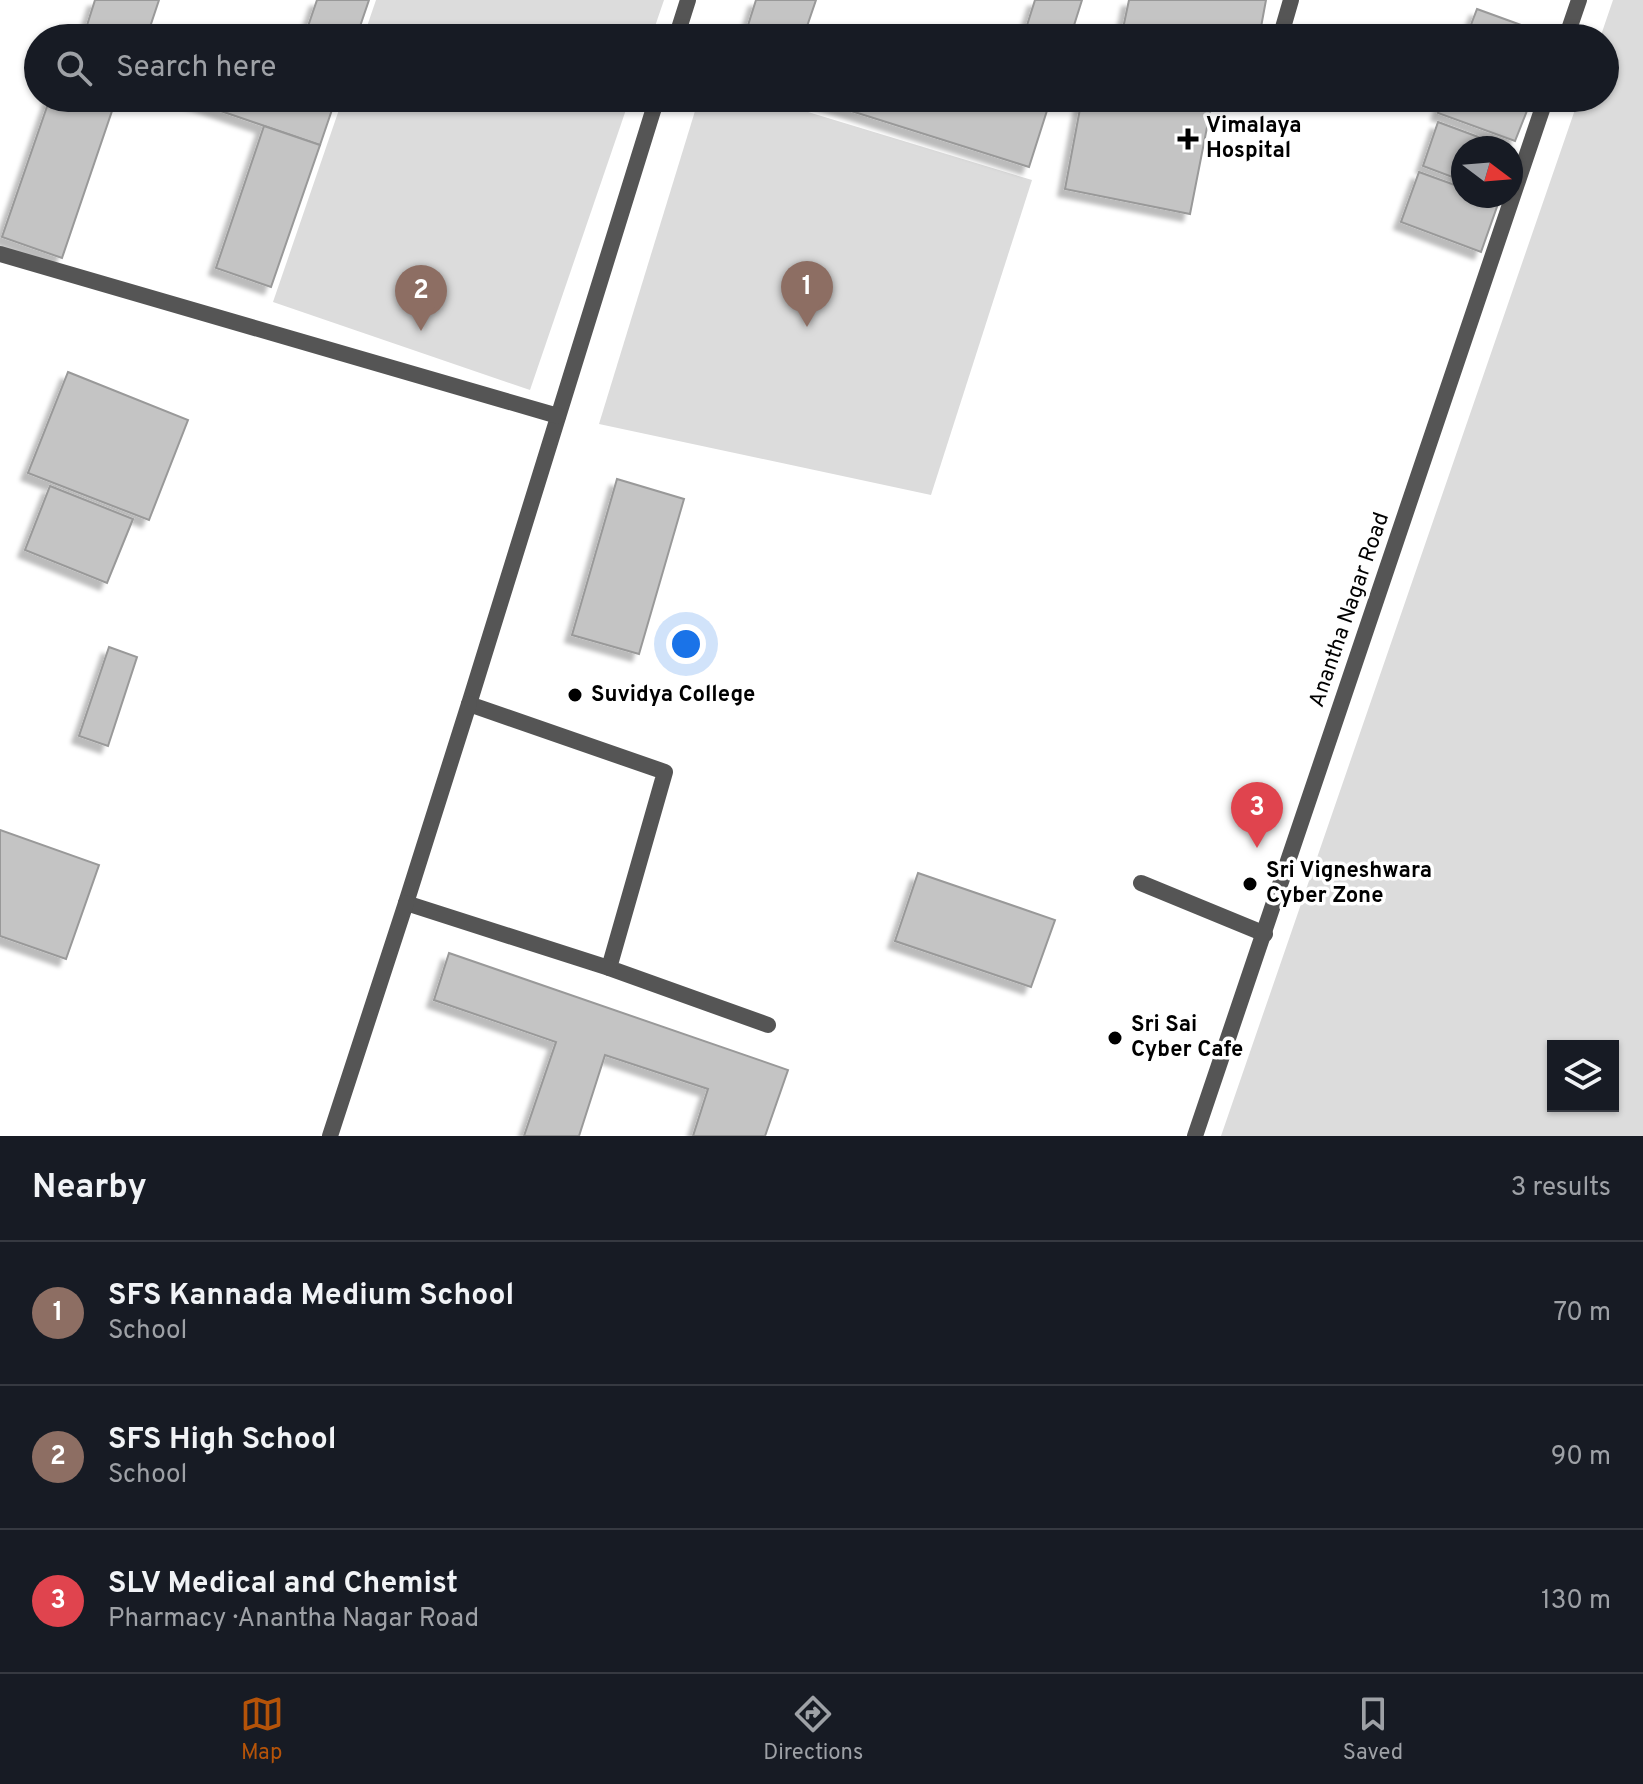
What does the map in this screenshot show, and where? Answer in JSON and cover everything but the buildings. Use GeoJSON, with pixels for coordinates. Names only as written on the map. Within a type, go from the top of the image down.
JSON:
{"type":"FeatureCollection","features":[{"type":"Feature","properties":{"kind":"street"},"geometry":{"type":"LineString","coordinates":[[680,24],[688,0]]}},
{"type":"Feature","properties":{"kind":"street"},"geometry":{"type":"LineString","coordinates":[[1284,24],[1291,0]]}},
{"type":"Feature","properties":{"kind":"street"},"geometry":{"type":"LineString","coordinates":[[1571,24],[1579,0]]}},
{"type":"Feature","properties":{"kind":"street"},"geometry":{"type":"LineString","coordinates":[[330,1136],[469,704],[653,112]]}},
{"type":"Feature","properties":{"kind":"street","name":"Anantha Nagar Road"},"geometry":{"type":"LineString","coordinates":[[1195,1136],[1541,112]]}},
{"type":"Feature","properties":{"kind":"street"},"geometry":{"type":"LineString","coordinates":[[0,254],[558,416]]}},
{"type":"Feature","properties":{"kind":"street"},"geometry":{"type":"LineString","coordinates":[[469,704],[665,772],[609,968]]}},
{"type":"Feature","properties":{"kind":"street"},"geometry":{"type":"LineString","coordinates":[[1141,883],[1265,934]]}},
{"type":"Feature","properties":{"kind":"street"},"geometry":{"type":"LineString","coordinates":[[406,903],[609,968],[768,1025]]}},
{"type":"Feature","properties":{"kind":"shaded area"},"geometry":{"type":"Polygon","coordinates":[[[376,0],[664,0],[656,24],[368,24],[376,0]]]}},
{"type":"Feature","properties":{"kind":"shaded area"},"geometry":{"type":"Polygon","coordinates":[[[1613,0],[1643,0],[1643,1136],[1221,1136],[1574,112],[1619,112],[1619,24],[1605,24],[1613,0]]]}},
{"type":"Feature","properties":{"kind":"shaded area"},"geometry":{"type":"Polygon","coordinates":[[[338,112],[625,112],[530,390],[273,302],[338,112]]]}},
{"type":"Feature","properties":{"kind":"shaded area"},"geometry":{"type":"Polygon","coordinates":[[[695,112],[808,112],[1032,180],[931,495],[599,424],[695,112]]]}},
{"type":"Feature","properties":{"kind":"place","name":"Vimalaya Hospital"},"geometry":{"type":"Point","coordinates":[1188,139]}},
{"type":"Feature","properties":{"kind":"place","name":"SFS Kannada Medium School"},"geometry":{"type":"Point","coordinates":[807,327]}},
{"type":"Feature","properties":{"kind":"place","name":"SFS High School"},"geometry":{"type":"Point","coordinates":[421,331]}},
{"type":"Feature","properties":{"kind":"place","name":"Suvidya College"},"geometry":{"type":"Point","coordinates":[575,695]}},
{"type":"Feature","properties":{"kind":"place","name":"SLV Medical and Chemist"},"geometry":{"type":"Point","coordinates":[1257,848]}},
{"type":"Feature","properties":{"kind":"place","name":"Sri Vigneshwara Cyber Zone"},"geometry":{"type":"Point","coordinates":[1250,884]}},
{"type":"Feature","properties":{"kind":"place","name":"Sri Sai Cyber Cafe"},"geometry":{"type":"Point","coordinates":[1115,1038]}}]}
